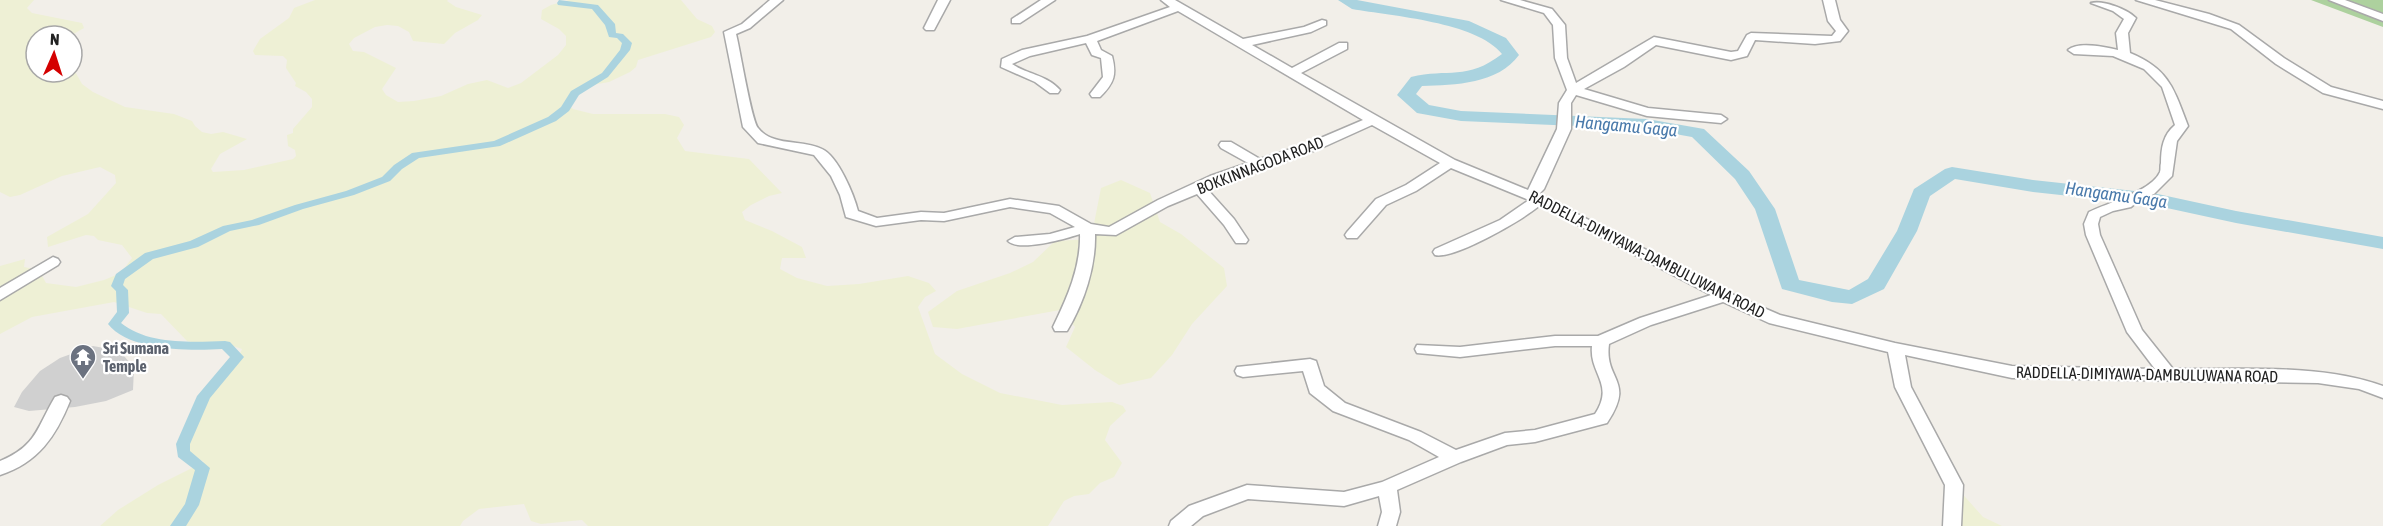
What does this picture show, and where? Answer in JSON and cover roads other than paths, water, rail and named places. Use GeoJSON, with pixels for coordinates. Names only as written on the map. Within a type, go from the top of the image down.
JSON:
{"type":"FeatureCollection","features":[{"type":"Feature","properties":{"kind":"street","name":"BOKKINNAGODA ROAD"},"geometry":{"type":"LineString","coordinates":[[777,0],[746,26],[730,32],[750,127],[763,140],[819,152],[837,175],[848,195],[852,214],[876,222],[921,216],[944,217],[1010,203],[1054,209],[1087,228],[1111,232],[1163,203],[1215,179],[1257,163],[1314,146],[1373,120]]}},
{"type":"Feature","properties":{"kind":"street"},"geometry":{"type":"LineString","coordinates":[[930,28],[944,0]]}},
{"type":"Feature","properties":{"kind":"street"},"geometry":{"type":"LineString","coordinates":[[1016,21],[1049,0]]}},
{"type":"Feature","properties":{"kind":"street"},"geometry":{"type":"LineString","coordinates":[[1507,0],[1548,11],[1559,25],[1558,50],[1563,69],[1573,90],[1647,112],[1720,119]]}},
{"type":"Feature","properties":{"kind":"street"},"geometry":{"type":"LineString","coordinates":[[1440,252],[1529,210],[1564,129],[1565,103],[1573,90],[1620,64],[1654,41],[1731,56],[1743,53],[1751,38],[1763,35],[1801,41],[1823,42],[1836,39],[1842,31],[1834,21],[1829,0]]}},
{"type":"Feature","properties":{"kind":"street"},"geometry":{"type":"LineString","coordinates":[[2142,0],[2205,16],[2235,27],[2280,61],[2327,90],[2383,105]]}},
{"type":"Feature","properties":{"kind":"street"},"geometry":{"type":"LineString","coordinates":[[2335,0],[2383,18]]}},
{"type":"Feature","properties":{"kind":"street"},"geometry":{"type":"LineString","coordinates":[[1054,90],[1039,79],[1012,70],[1007,67],[1006,62],[1026,53],[1090,39],[1172,2]]}},
{"type":"Feature","properties":{"kind":"street","name":"RADDELLA-DIMIYAWA-DAMBULUWANA ROAD"},"geometry":{"type":"LineString","coordinates":[[1172,2],[1290,73],[1450,163],[1534,197],[1724,296],[1775,319],[1895,348],[2012,372],[2318,377],[2361,384],[2383,392]]}},
{"type":"Feature","properties":{"kind":"street"},"geometry":{"type":"LineString","coordinates":[[2097,3],[2117,9],[2130,18],[2122,33],[2124,53]]}},
{"type":"Feature","properties":{"kind":"street"},"geometry":{"type":"LineString","coordinates":[[1242,43],[1307,30],[1322,23]]}},
{"type":"Feature","properties":{"kind":"street"},"geometry":{"type":"LineString","coordinates":[[1090,39],[1096,52],[1106,56],[1111,73],[1107,84],[1096,94]]}},
{"type":"Feature","properties":{"kind":"street"},"geometry":{"type":"LineString","coordinates":[[1290,73],[1307,67],[1343,46]]}},
{"type":"Feature","properties":{"kind":"street"},"geometry":{"type":"LineString","coordinates":[[2074,50],[2124,53],[2154,73],[2168,87],[2182,126],[2173,131],[2169,144],[2167,173],[2149,191],[2134,197],[2126,204],[2108,208],[2094,215],[2091,224],[2092,235],[2135,332],[2169,375]]}},
{"type":"Feature","properties":{"kind":"street"},"geometry":{"type":"LineString","coordinates":[[1226,145],[1257,163]]}},
{"type":"Feature","properties":{"kind":"street"},"geometry":{"type":"LineString","coordinates":[[1352,236],[1381,202],[1411,188],[1450,163]]}},
{"type":"Feature","properties":{"kind":"street"},"geometry":{"type":"LineString","coordinates":[[1199,188],[1229,222],[1240,240]]}},
{"type":"Feature","properties":{"kind":"street"},"geometry":{"type":"LineString","coordinates":[[1015,241],[1051,238],[1087,228],[1089,244],[1078,291],[1061,327]]}},
{"type":"Feature","properties":{"kind":"street"},"geometry":{"type":"LineString","coordinates":[[0,294],[53,262]]}},
{"type":"Feature","properties":{"kind":"street"},"geometry":{"type":"LineString","coordinates":[[1423,348],[1460,352],[1555,342],[1601,341],[1626,327],[1688,310],[1724,296]]}},
{"type":"Feature","properties":{"kind":"street"},"geometry":{"type":"LineString","coordinates":[[1178,526],[1196,512],[1247,492],[1344,499],[1387,487],[1455,457],[1505,439],[1535,436],[1601,419],[1609,407],[1612,387],[1599,357],[1601,341]]}},
{"type":"Feature","properties":{"kind":"street"},"geometry":{"type":"LineString","coordinates":[[1895,348],[1903,387],[1954,485],[1952,526]]}},
{"type":"Feature","properties":{"kind":"street"},"geometry":{"type":"LineString","coordinates":[[1243,372],[1310,365],[1316,389],[1339,407],[1415,436],[1455,457]]}},
{"type":"Feature","properties":{"kind":"street"},"geometry":{"type":"LineString","coordinates":[[0,468],[10,465],[32,450],[44,437],[50,430],[61,400]]}},
{"type":"Feature","properties":{"kind":"street"},"geometry":{"type":"LineString","coordinates":[[1387,487],[1391,512],[1387,526]]}},
{"type":"Feature","properties":{"kind":"waterway"},"geometry":{"type":"LineString","coordinates":[[178,526],[192,505],[203,468],[183,453],[183,444],[204,396],[237,357],[225,345],[166,344],[135,337],[123,331],[114,324],[123,313],[122,290],[117,286],[120,277],[149,256],[194,244],[227,228],[255,223],[299,207],[350,193],[386,179],[398,167],[416,155],[496,144],[552,119],[565,109],[575,93],[605,75],[625,50],[627,43],[620,36],[612,35],[610,24],[595,7],[561,3],[563,0]]}},
{"type":"Feature","properties":{"kind":"waterway","name":"Hangamu Gaga"},"geometry":{"type":"LineString","coordinates":[[1346,0],[1352,4],[1463,24],[1500,41],[1511,55],[1500,64],[1478,75],[1467,78],[1417,81],[1406,95],[1423,109],[1461,116],[1647,124],[1698,133],[1742,175],[1765,209],[1790,284],[1832,295],[1852,297],[1876,284],[1907,231],[1921,193],[1952,173],[2033,186],[2153,199],[2236,217],[2383,243]]}},
{"type":"Feature","properties":{"kind":"place","name":"Sri Sumana Temple"},"geometry":{"type":"Point","coordinates":[83,380]}}]}
